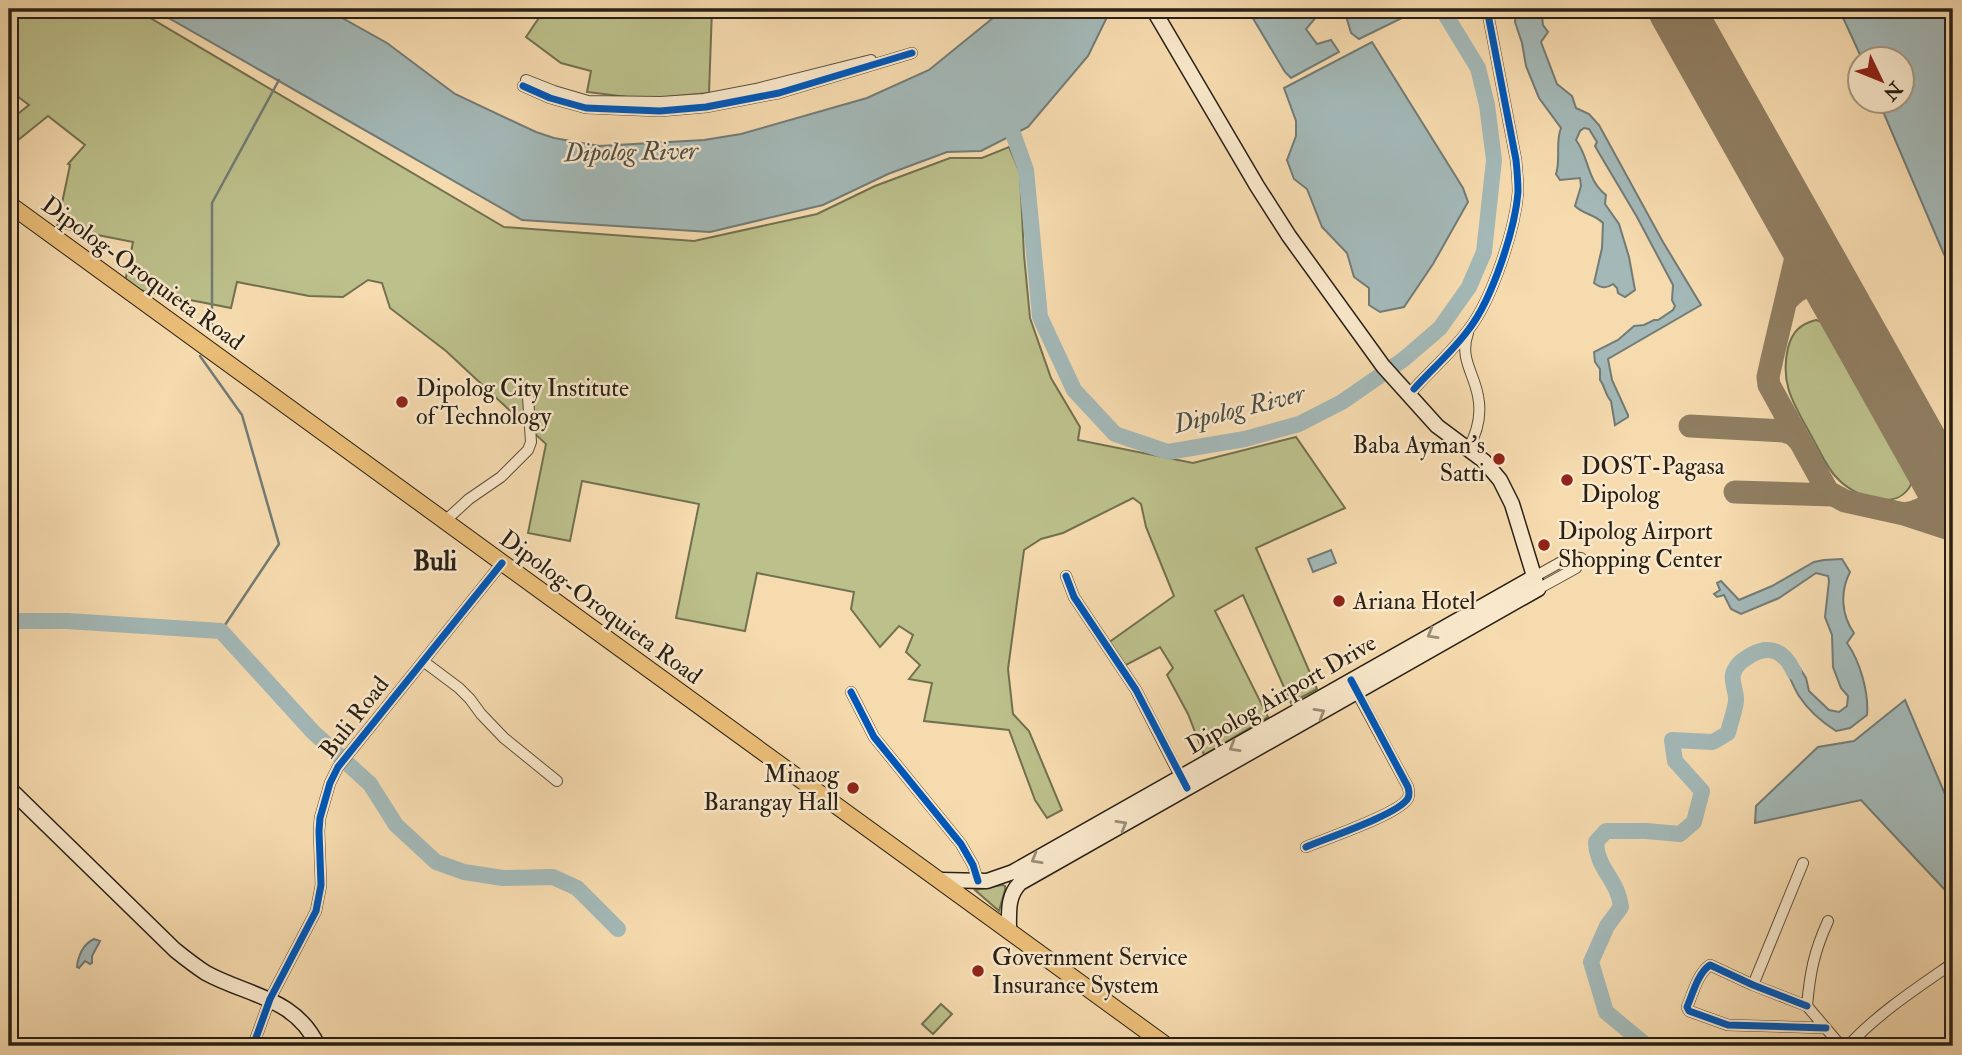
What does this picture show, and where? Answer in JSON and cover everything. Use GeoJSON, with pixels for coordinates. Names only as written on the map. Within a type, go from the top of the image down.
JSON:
{"type":"FeatureCollection","features":[{"type":"Feature","properties":{"kind":"highway","name":"Dipolog-Oroquieta Road"},"geometry":{"type":"LineString","coordinates":[[9,204],[1165,1046]]}},
{"type":"Feature","properties":{"kind":"main road"},"geometry":{"type":"LineString","coordinates":[[1153,9],[1289,236],[1396,382],[1437,426],[1468,449]]}},
{"type":"Feature","properties":{"kind":"main road","name":"Dipolog Airport Drive"},"geometry":{"type":"LineString","coordinates":[[940,880],[978,881],[1017,877],[1536,583],[1507,491],[1492,470],[1468,449]]}},
{"type":"Feature","properties":{"kind":"main road"},"geometry":{"type":"LineString","coordinates":[[9,788],[175,950],[205,972],[270,999],[298,1017],[318,1046]]}},
{"type":"Feature","properties":{"kind":"main road"},"geometry":{"type":"LineString","coordinates":[[1009,931],[1010,900],[1017,877]]}},
{"type":"Feature","properties":{"kind":"street"},"geometry":{"type":"LineString","coordinates":[[1468,449],[1480,414],[1478,395],[1468,367],[1464,344],[1500,264],[1518,192],[1516,160],[1487,9]]}},
{"type":"Feature","properties":{"kind":"street"},"geometry":{"type":"LineString","coordinates":[[524,83],[550,98],[586,108],[660,111],[706,107],[779,93],[891,61],[912,50]]}},
{"type":"Feature","properties":{"kind":"street"},"geometry":{"type":"LineString","coordinates":[[1414,389],[1470,328]]}},
{"type":"Feature","properties":{"kind":"street"},"geometry":{"type":"LineString","coordinates":[[445,521],[475,494],[501,477],[530,447],[528,397]]}},
{"type":"Feature","properties":{"kind":"street","name":"Buli Road"},"geometry":{"type":"LineString","coordinates":[[253,1046],[270,999],[316,911],[321,885],[320,818],[330,783],[338,767],[502,563]]}},
{"type":"Feature","properties":{"kind":"street"},"geometry":{"type":"LineString","coordinates":[[1066,576],[1074,597],[1136,690],[1184,783]]}},
{"type":"Feature","properties":{"kind":"street"},"geometry":{"type":"LineString","coordinates":[[423,660],[470,699],[504,738],[557,781]]}},
{"type":"Feature","properties":{"kind":"street"},"geometry":{"type":"LineString","coordinates":[[1306,847],[1375,819],[1398,807],[1409,796],[1408,787],[1354,686]]}},
{"type":"Feature","properties":{"kind":"street"},"geometry":{"type":"LineString","coordinates":[[851,692],[874,737],[961,844],[973,865],[978,881]]}},
{"type":"Feature","properties":{"kind":"street"},"geometry":{"type":"LineString","coordinates":[[1753,985],[1803,863]]}},
{"type":"Feature","properties":{"kind":"street"},"geometry":{"type":"LineString","coordinates":[[1807,1006],[1815,951],[1828,921]]}},
{"type":"Feature","properties":{"kind":"street"},"geometry":{"type":"LineString","coordinates":[[1848,1046],[1861,1032],[1953,963]]}},
{"type":"Feature","properties":{"kind":"street"},"geometry":{"type":"LineString","coordinates":[[1826,1028],[1728,1025],[1687,1009],[1697,983],[1710,965],[1807,1006],[1826,1028],[1841,1046]]}},
{"type":"Feature","properties":{"kind":"green space"},"geometry":{"type":"Polygon","coordinates":[[[9,9],[135,9],[504,227],[694,241],[817,214],[875,186],[950,158],[982,158],[1009,147],[1020,173],[1030,318],[1051,378],[1080,427],[1078,440],[1193,463],[1296,437],[1345,508],[1256,548],[1317,689],[1291,703],[1243,595],[1215,611],[1268,717],[1204,755],[1188,714],[1167,675],[1173,668],[1160,647],[1124,666],[1108,643],[1174,596],[1146,527],[1141,504],[1133,498],[1063,533],[1041,539],[1024,550],[1008,669],[1013,714],[1029,731],[1062,810],[1047,818],[1035,800],[1009,730],[924,721],[932,683],[909,679],[920,665],[906,652],[913,635],[899,626],[880,647],[851,609],[854,592],[757,573],[745,631],[676,618],[699,504],[582,481],[570,541],[528,533],[546,444],[446,351],[390,308],[382,283],[368,280],[343,297],[309,296],[237,282],[231,308],[124,287],[133,242],[57,227],[70,165],[68,164],[85,145],[48,116],[12,145],[9,142],[9,121],[29,105],[9,90],[9,9]]]}},
{"type":"Feature","properties":{"kind":"green space"},"geometry":{"type":"Polygon","coordinates":[[[545,9],[712,9],[709,93],[644,99],[587,92],[591,71],[561,63],[526,37],[545,9]]]}},
{"type":"Feature","properties":{"kind":"green space"},"geometry":{"type":"Polygon","coordinates":[[[1816,320],[1822,322],[1912,482],[1906,492],[1898,497],[1888,500],[1867,497],[1839,480],[1828,466],[1795,406],[1787,385],[1788,348],[1798,330],[1816,320]]]}},
{"type":"Feature","properties":{"kind":"green space"},"geometry":{"type":"Polygon","coordinates":[[[1002,885],[1005,890],[999,911],[975,890],[1002,885]]]}},
{"type":"Feature","properties":{"kind":"green space"},"geometry":{"type":"Polygon","coordinates":[[[941,1004],[952,1014],[933,1034],[922,1024],[941,1004]]]}},
{"type":"Feature","properties":{"kind":"water"},"geometry":{"type":"Polygon","coordinates":[[[153,9],[326,9],[387,43],[455,94],[536,132],[599,146],[704,140],[741,134],[867,98],[929,70],[1004,9],[1111,9],[1088,56],[1028,127],[981,151],[947,152],[888,174],[823,205],[710,232],[522,220],[153,9]]]}},
{"type":"Feature","properties":{"kind":"water"},"geometry":{"type":"Polygon","coordinates":[[[1254,9],[1323,9],[1306,29],[1317,44],[1331,40],[1339,52],[1291,78],[1251,15],[1254,9]]]}},
{"type":"Feature","properties":{"kind":"water"},"geometry":{"type":"Polygon","coordinates":[[[1344,9],[1398,9],[1406,16],[1359,39],[1351,33],[1344,9]]]}},
{"type":"Feature","properties":{"kind":"water"},"geometry":{"type":"Polygon","coordinates":[[[1516,9],[1541,9],[1543,25],[1548,32],[1541,42],[1557,84],[1572,96],[1576,108],[1589,114],[1599,125],[1701,305],[1608,359],[1612,380],[1628,415],[1615,425],[1611,401],[1600,380],[1600,369],[1595,362],[1594,352],[1618,340],[1634,326],[1658,320],[1673,310],[1673,285],[1595,146],[1597,142],[1589,129],[1584,128],[1576,140],[1591,176],[1606,195],[1605,204],[1619,224],[1635,290],[1625,297],[1618,293],[1613,284],[1604,287],[1594,283],[1602,248],[1603,223],[1575,206],[1581,186],[1580,178],[1560,180],[1556,174],[1561,128],[1539,98],[1526,66],[1515,22],[1516,9]]]}},
{"type":"Feature","properties":{"kind":"water"},"geometry":{"type":"Polygon","coordinates":[[[1839,9],[1953,9],[1953,273],[1885,116],[1916,116],[1916,46],[1856,46],[1839,9]]]}},
{"type":"Feature","properties":{"kind":"water"},"geometry":{"type":"Polygon","coordinates":[[[1372,42],[1463,188],[1468,202],[1433,264],[1404,307],[1380,312],[1369,305],[1369,288],[1354,277],[1347,253],[1322,227],[1307,189],[1294,179],[1287,160],[1296,136],[1296,121],[1284,88],[1372,42]]]}},
{"type":"Feature","properties":{"kind":"water"},"geometry":{"type":"Polygon","coordinates":[[[1331,550],[1336,563],[1313,572],[1308,559],[1331,550]]]}},
{"type":"Feature","properties":{"kind":"water"},"geometry":{"type":"Polygon","coordinates":[[[1842,559],[1850,572],[1843,595],[1844,611],[1854,633],[1847,643],[1863,678],[1867,715],[1850,728],[1836,731],[1803,701],[1776,656],[1787,654],[1797,664],[1806,678],[1809,691],[1829,710],[1839,712],[1847,706],[1848,696],[1841,688],[1833,667],[1832,635],[1825,617],[1828,576],[1816,573],[1779,598],[1741,614],[1731,609],[1724,595],[1717,597],[1714,594],[1720,590],[1717,583],[1721,581],[1739,600],[1772,586],[1814,562],[1842,559]]]}},
{"type":"Feature","properties":{"kind":"water"},"geometry":{"type":"Polygon","coordinates":[[[1905,700],[1953,813],[1953,886],[1945,890],[1861,800],[1755,823],[1756,806],[1818,747],[1854,741],[1905,700]]]}},
{"type":"Feature","properties":{"kind":"water"},"geometry":{"type":"Polygon","coordinates":[[[94,939],[100,941],[92,956],[92,963],[85,961],[77,967],[82,951],[94,939]]]}},
{"type":"Feature","properties":{"kind":"waterway","name":"Dipolog River"},"geometry":{"type":"LineString","coordinates":[[1006,114],[1026,170],[1040,317],[1074,390],[1115,434],[1168,452],[1245,439],[1299,424],[1342,402],[1404,359],[1440,328],[1469,287],[1484,252],[1494,160],[1487,105],[1478,68],[1442,9]]}},
{"type":"Feature","properties":{"kind":"waterway"},"geometry":{"type":"LineString","coordinates":[[212,334],[212,203],[279,80]]}},
{"type":"Feature","properties":{"kind":"waterway"},"geometry":{"type":"LineString","coordinates":[[200,356],[242,415],[279,544],[221,631]]}},
{"type":"Feature","properties":{"kind":"waterway"},"geometry":{"type":"LineString","coordinates":[[9,621],[67,621],[221,631],[313,732],[370,784],[396,825],[436,862],[464,872],[503,878],[553,877],[577,888],[618,929]]}},
{"type":"Feature","properties":{"kind":"waterway"},"geometry":{"type":"LineString","coordinates":[[1647,1046],[1606,1012],[1591,962],[1607,926],[1621,907],[1616,889],[1600,860],[1596,842],[1606,831],[1680,834],[1694,822],[1702,791],[1675,761],[1672,740],[1713,742],[1728,733],[1736,701],[1733,674],[1738,665],[1751,655],[1765,650],[1777,652],[1786,659],[1794,672]]}},
{"type":"Feature","properties":{"kind":"taxiway"},"geometry":{"type":"LineString","coordinates":[[1794,219],[1798,249],[1768,377],[1769,385],[1828,492],[1845,501],[1904,514],[1953,530]]}},
{"type":"Feature","properties":{"kind":"taxiway"},"geometry":{"type":"LineString","coordinates":[[1786,301],[1808,286],[1834,290]]}},
{"type":"Feature","properties":{"kind":"taxiway"},"geometry":{"type":"LineString","coordinates":[[1690,426],[1784,431],[1799,440]]}},
{"type":"Feature","properties":{"kind":"taxiway"},"geometry":{"type":"LineString","coordinates":[[1904,514],[1920,510],[1931,502],[1936,490],[1937,474]]}},
{"type":"Feature","properties":{"kind":"taxiway"},"geometry":{"type":"LineString","coordinates":[[1735,492],[1833,495]]}},
{"type":"Feature","properties":{"kind":"runway"},"geometry":{"type":"LineString","coordinates":[[1676,9],[1953,503]]}},
{"type":"Feature","properties":{"kind":"cycle path"},"geometry":{"type":"LineString","coordinates":[[1414,389],[1456,345],[1478,316],[1501,264],[1516,208],[1516,160],[1487,9]]}},
{"type":"Feature","properties":{"kind":"cycle path"},"geometry":{"type":"LineString","coordinates":[[523,86],[550,98],[586,108],[660,111],[706,107],[779,93],[912,53]]}},
{"type":"Feature","properties":{"kind":"cycle path"},"geometry":{"type":"LineString","coordinates":[[253,1046],[270,999],[316,911],[321,885],[320,818],[330,783],[338,767],[502,563]]}},
{"type":"Feature","properties":{"kind":"cycle path"},"geometry":{"type":"LineString","coordinates":[[1066,576],[1074,597],[1136,690],[1187,788]]}},
{"type":"Feature","properties":{"kind":"cycle path"},"geometry":{"type":"LineString","coordinates":[[1306,847],[1361,826],[1391,811],[1409,795],[1408,787],[1351,680]]}},
{"type":"Feature","properties":{"kind":"cycle path"},"geometry":{"type":"LineString","coordinates":[[851,692],[874,737],[961,844],[973,865],[978,881]]}},
{"type":"Feature","properties":{"kind":"cycle path"},"geometry":{"type":"LineString","coordinates":[[1807,1006],[1710,965],[1699,978],[1687,1007],[1689,1011],[1728,1025],[1826,1028]]}},
{"type":"Feature","properties":{"kind":"place","name":"Dipolog City Institute of Technology"},"geometry":{"type":"Point","coordinates":[402,402]}},
{"type":"Feature","properties":{"kind":"place","name":"Baba Ayman's Satti"},"geometry":{"type":"Point","coordinates":[1499,459]}},
{"type":"Feature","properties":{"kind":"place","name":"DOST-Pagasa Dipolog"},"geometry":{"type":"Point","coordinates":[1567,480]}},
{"type":"Feature","properties":{"kind":"place","name":"Dipolog Airport Shopping Center"},"geometry":{"type":"Point","coordinates":[1544,545]}},
{"type":"Feature","properties":{"kind":"place","name":"Ariana Hotel"},"geometry":{"type":"Point","coordinates":[1339,601]}},
{"type":"Feature","properties":{"kind":"place","name":"Minaog Barangay Hall"},"geometry":{"type":"Point","coordinates":[853,788]}},
{"type":"Feature","properties":{"kind":"place","name":"Government Service Insurance System"},"geometry":{"type":"Point","coordinates":[978,971]}},
{"type":"Feature","properties":{"kind":"district","name":"Buli"},"geometry":{"type":"Point","coordinates":[435,561]}}]}
